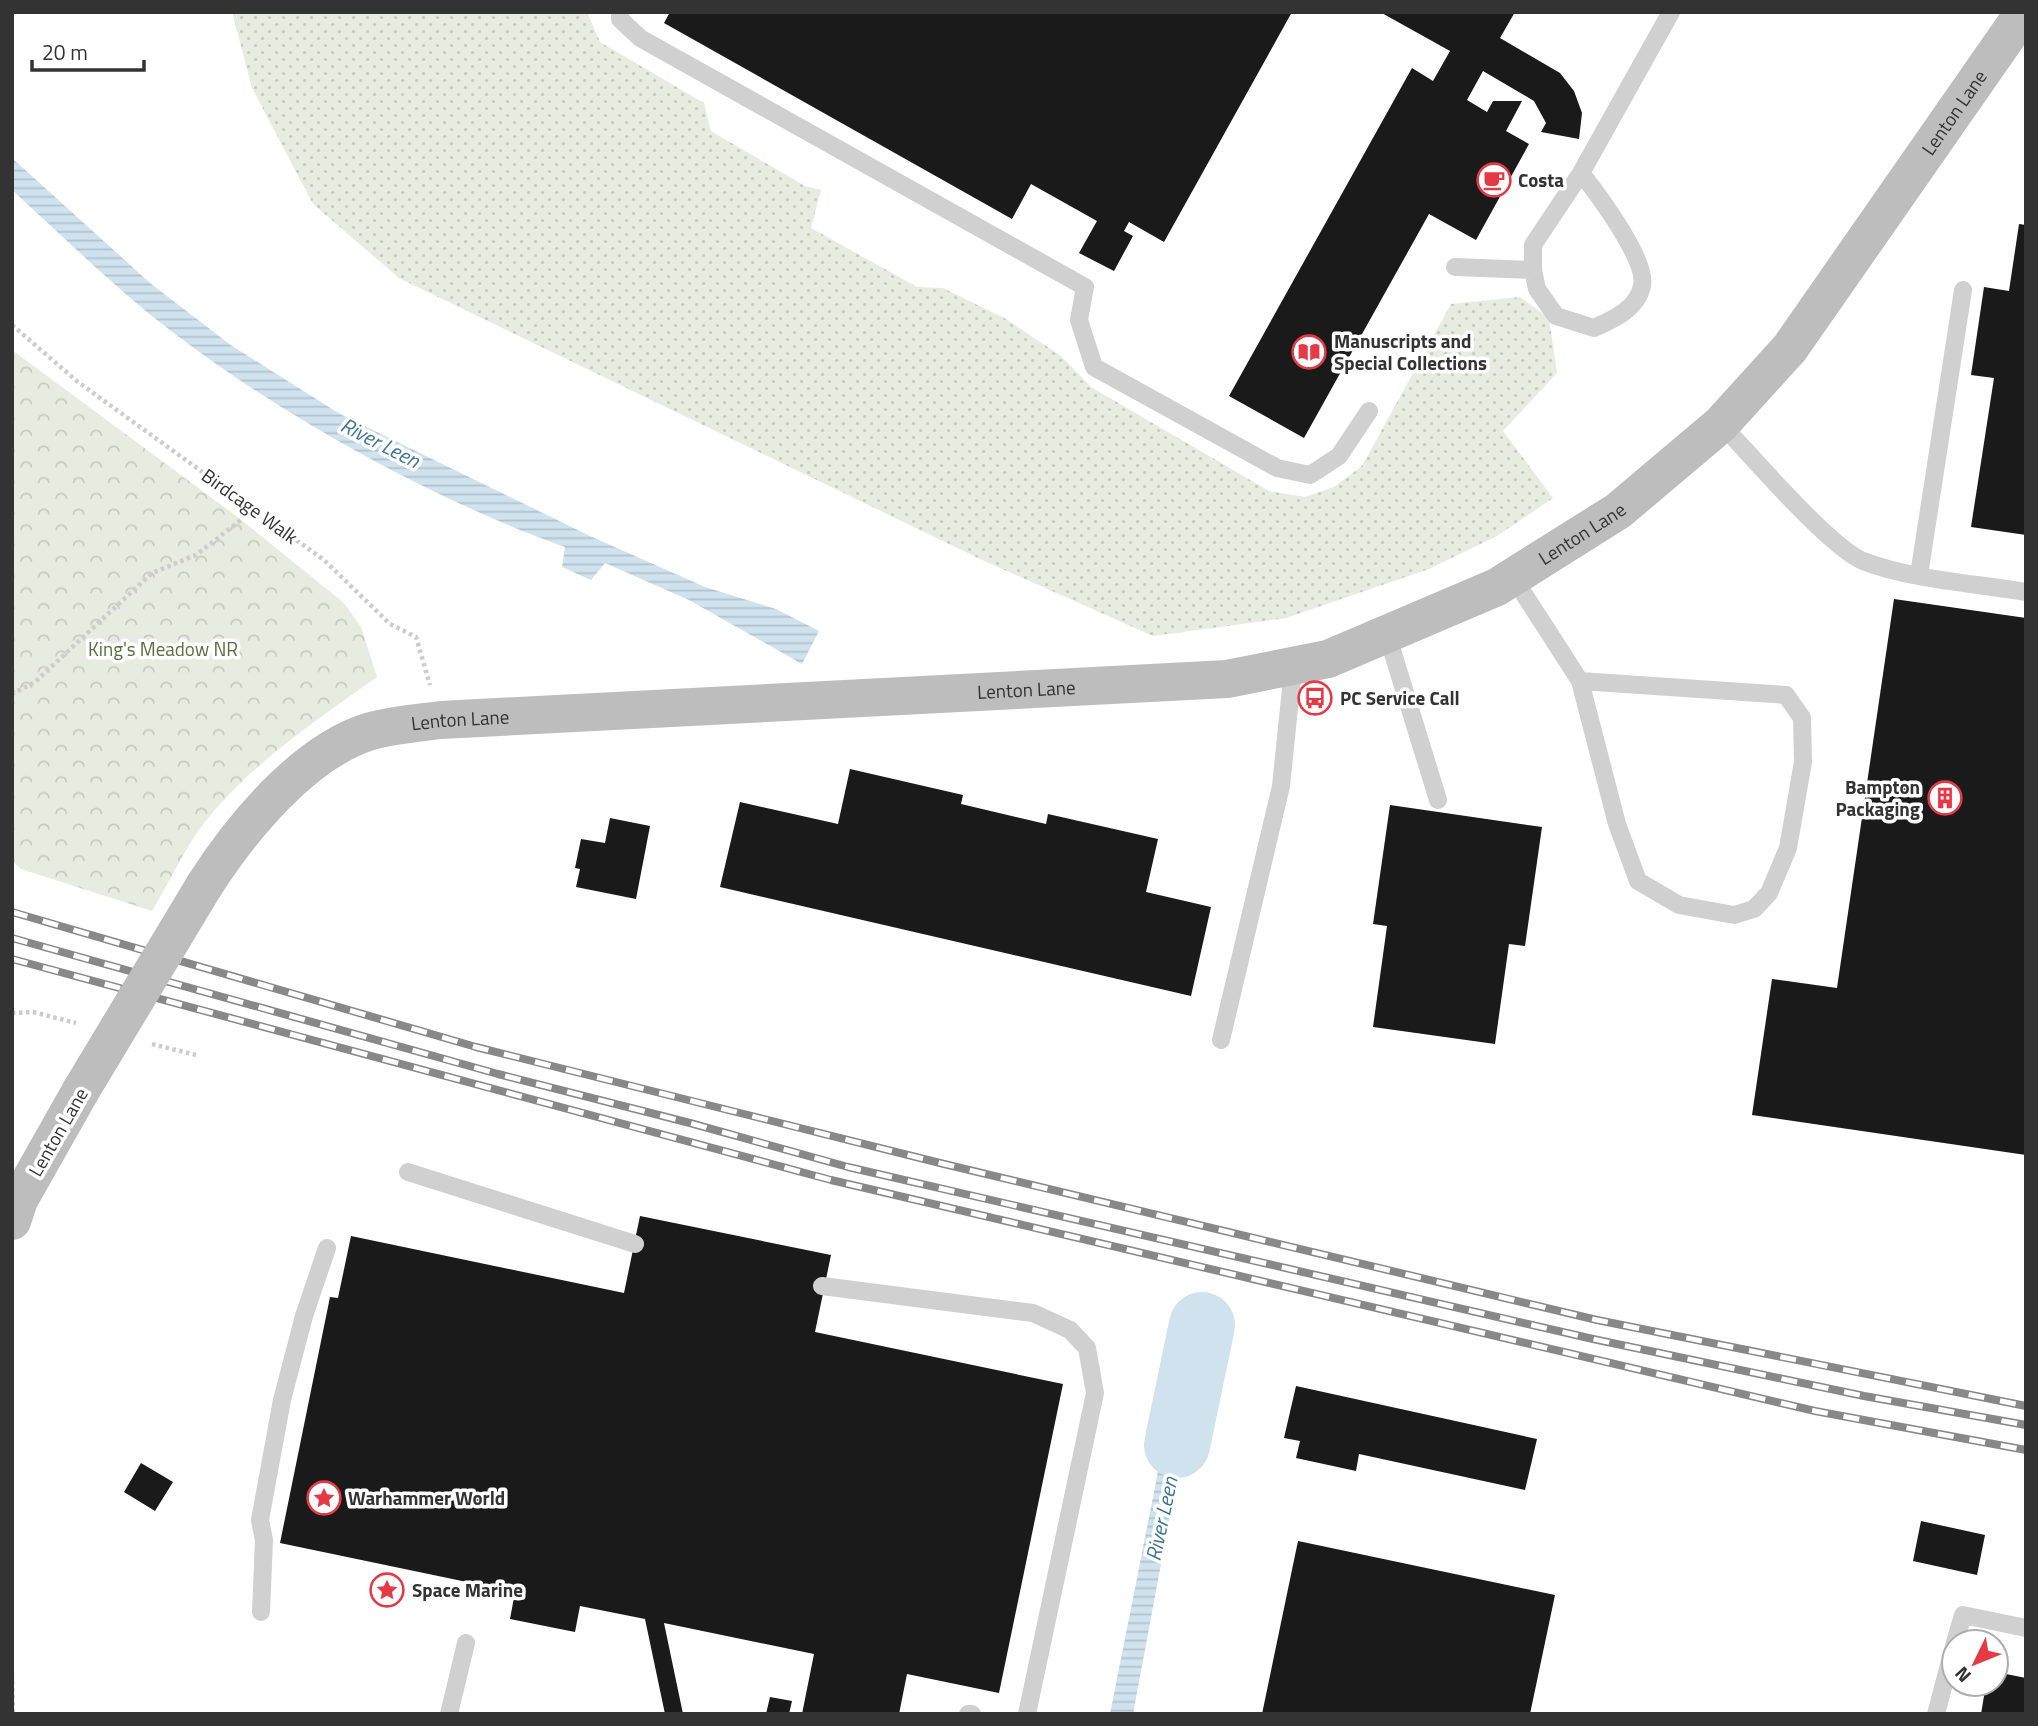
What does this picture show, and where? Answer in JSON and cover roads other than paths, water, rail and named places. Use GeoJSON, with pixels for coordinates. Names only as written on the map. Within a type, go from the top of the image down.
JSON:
{"type":"FeatureCollection","features":[{"type":"Feature","properties":{"kind":"street","name":"Lenton Lane"},"geometry":{"type":"LineString","coordinates":[[12,1221],[30,1179],[80,1092],[227,850],[318,756],[371,731],[440,720],[1227,679],[1328,659],[1387,634],[1513,577],[1618,511],[1721,424],[1790,348],[2024,12]]}},
{"type":"Feature","properties":{"kind":"lane"},"geometry":{"type":"LineString","coordinates":[[621,12],[620,19],[640,38],[1085,286],[1079,320],[1094,368],[1277,468],[1310,475],[1339,456],[1369,411]]}},
{"type":"Feature","properties":{"kind":"lane"},"geometry":{"type":"LineString","coordinates":[[1580,173],[1599,196],[1639,265],[1643,285],[1633,304],[1617,318],[1594,328],[1556,316],[1537,289],[1533,270],[1533,245],[1580,173],[1671,12]]}},
{"type":"Feature","properties":{"kind":"lane"},"geometry":{"type":"LineString","coordinates":[[1455,267],[1533,270]]}},
{"type":"Feature","properties":{"kind":"lane"},"geometry":{"type":"LineString","coordinates":[[1919,575],[1963,289]]}},
{"type":"Feature","properties":{"kind":"lane"},"geometry":{"type":"LineString","coordinates":[[1721,424],[1831,538],[1861,560],[1919,575],[2026,592]]}},
{"type":"Feature","properties":{"kind":"lane"},"geometry":{"type":"LineString","coordinates":[[1513,577],[1580,681],[1617,824],[1638,881],[1679,905],[1734,915],[1754,909],[1769,893],[1788,848],[1803,762],[1802,718],[1786,695],[1580,681]]}},
{"type":"Feature","properties":{"kind":"lane"},"geometry":{"type":"LineString","coordinates":[[1387,634],[1438,800]]}},
{"type":"Feature","properties":{"kind":"lane"},"geometry":{"type":"LineString","coordinates":[[1222,1040],[1282,786],[1293,668]]}},
{"type":"Feature","properties":{"kind":"lane"},"geometry":{"type":"LineString","coordinates":[[408,1172],[635,1244]]}},
{"type":"Feature","properties":{"kind":"lane"},"geometry":{"type":"LineString","coordinates":[[261,1612],[264,1540],[260,1520],[282,1400],[304,1316],[327,1248]]}},
{"type":"Feature","properties":{"kind":"lane"},"geometry":{"type":"LineString","coordinates":[[822,1286],[1033,1313],[1070,1331],[1087,1348],[1095,1393],[1027,1714]]}},
{"type":"Feature","properties":{"kind":"lane"},"geometry":{"type":"LineString","coordinates":[[1959,1628],[1962,1615],[2026,1628]]}},
{"type":"Feature","properties":{"kind":"lane"},"geometry":{"type":"LineString","coordinates":[[449,1714],[466,1643]]}},
{"type":"Feature","properties":{"kind":"water"},"geometry":{"type":"Polygon","coordinates":[[[12,158],[150,283],[232,346],[340,414],[590,536],[705,587],[776,609],[819,631],[802,664],[689,600],[605,563],[591,580],[562,567],[565,547],[415,482],[315,428],[268,398],[157,320],[12,190],[12,158]]]}},
{"type":"Feature","properties":{"kind":"water"},"geometry":{"type":"Polygon","coordinates":[[[1172,1350],[1210,1358],[1200,1408],[1173,1500],[1133,1714],[1110,1714],[1157,1477],[1172,1350]]]}},
{"type":"Feature","properties":{"kind":"waterway","name":"River Leen"},"geometry":{"type":"LineString","coordinates":[[1177,1445],[1202,1325]]}},
{"type":"Feature","properties":{"kind":"railway"},"geometry":{"type":"LineString","coordinates":[[12,912],[476,1047],[944,1164],[1597,1320],[2026,1406]]}},
{"type":"Feature","properties":{"kind":"railway"},"geometry":{"type":"LineString","coordinates":[[12,938],[498,1074],[848,1167],[1593,1339],[1864,1396],[2026,1425]]}},
{"type":"Feature","properties":{"kind":"railway"},"geometry":{"type":"LineString","coordinates":[[12,959],[831,1180],[1815,1411],[2026,1450]]}},
{"type":"Feature","properties":{"kind":"place","name":"Costa"},"geometry":{"type":"Point","coordinates":[1494,180]}},
{"type":"Feature","properties":{"kind":"place","name":"Manuscripts and Special Collections"},"geometry":{"type":"Point","coordinates":[1309,352]}},
{"type":"Feature","properties":{"kind":"place","name":"PC Service Call"},"geometry":{"type":"Point","coordinates":[1315,698]}},
{"type":"Feature","properties":{"kind":"place","name":"Bampton Packaging"},"geometry":{"type":"Point","coordinates":[1945,798]}},
{"type":"Feature","properties":{"kind":"place","name":"Warhammer World"},"geometry":{"type":"Point","coordinates":[324,1498]}},
{"type":"Feature","properties":{"kind":"place","name":"Space Marine"},"geometry":{"type":"Point","coordinates":[387,1590]}},
{"type":"Feature","properties":{"kind":"park label","name":"King's Meadow NR"},"geometry":{"type":"Point","coordinates":[163,649]}}]}
